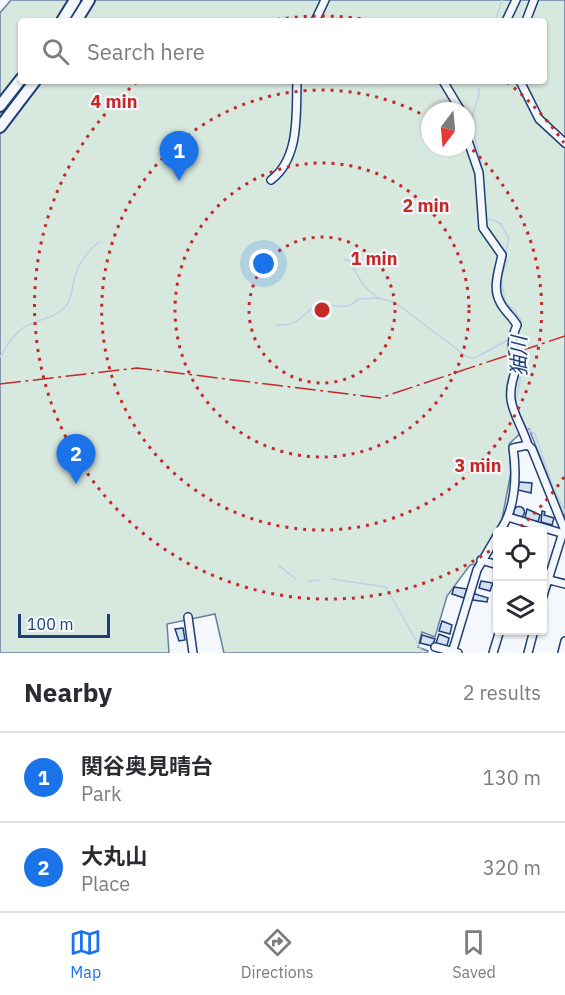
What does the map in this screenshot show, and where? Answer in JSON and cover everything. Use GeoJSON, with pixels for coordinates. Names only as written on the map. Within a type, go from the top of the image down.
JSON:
{"type":"FeatureCollection","features":[{"type":"Feature","properties":{"kind":"highway"},"geometry":{"type":"LineString","coordinates":[[64,18],[75,0]]}},
{"type":"Feature","properties":{"kind":"highway"},"geometry":{"type":"LineString","coordinates":[[78,18],[89,0]]}},
{"type":"Feature","properties":{"kind":"highway"},"geometry":{"type":"LineString","coordinates":[[0,106],[18,83]]}},
{"type":"Feature","properties":{"kind":"highway"},"geometry":{"type":"LineString","coordinates":[[0,127],[33,84]]}},
{"type":"Feature","properties":{"kind":"street"},"geometry":{"type":"LineString","coordinates":[[316,18],[325,0]]}},
{"type":"Feature","properties":{"kind":"street"},"geometry":{"type":"LineString","coordinates":[[507,18],[516,0]]}},
{"type":"Feature","properties":{"kind":"street"},"geometry":{"type":"LineString","coordinates":[[527,18],[534,0]]}},
{"type":"Feature","properties":{"kind":"street"},"geometry":{"type":"LineString","coordinates":[[271,180],[282,172],[289,153],[297,120],[297,84]]}},
{"type":"Feature","properties":{"kind":"street"},"geometry":{"type":"LineString","coordinates":[[445,84],[456,102]]}},
{"type":"Feature","properties":{"kind":"street"},"geometry":{"type":"LineString","coordinates":[[522,84],[539,119],[565,143]]}},
{"type":"Feature","properties":{"kind":"street"},"geometry":{"type":"LineString","coordinates":[[473,156],[479,173],[483,228],[502,255],[496,280],[499,302],[511,314],[517,325],[512,339],[517,368],[511,382],[510,406],[532,449],[563,531],[547,574]]}},
{"type":"Feature","properties":{"kind":"street"},"geometry":{"type":"LineString","coordinates":[[502,527],[508,517],[515,469],[513,448],[528,445]]}},
{"type":"Feature","properties":{"kind":"street"},"geometry":{"type":"LineString","coordinates":[[508,517],[563,531]]}},
{"type":"Feature","properties":{"kind":"street"},"geometry":{"type":"LineString","coordinates":[[435,647],[454,652],[481,560],[493,541]]}},
{"type":"Feature","properties":{"kind":"street"},"geometry":{"type":"LineString","coordinates":[[481,560],[493,564]]}},
{"type":"Feature","properties":{"kind":"street"},"geometry":{"type":"LineString","coordinates":[[547,580],[565,584]]}},
{"type":"Feature","properties":{"kind":"street"},"geometry":{"type":"LineString","coordinates":[[188,617],[193,653]]}},
{"type":"Feature","properties":{"kind":"street"},"geometry":{"type":"LineString","coordinates":[[493,653],[498,635]]}},
{"type":"Feature","properties":{"kind":"street"},"geometry":{"type":"LineString","coordinates":[[528,653],[533,635]]}},
{"type":"Feature","properties":{"kind":"street"},"geometry":{"type":"LineString","coordinates":[[562,653],[565,641]]}},
{"type":"Feature","properties":{"kind":"shaded area"},"geometry":{"type":"Polygon","coordinates":[[[11,0],[565,0],[565,520],[529,429],[523,431],[509,444],[511,472],[502,519],[498,527],[493,527],[493,535],[477,564],[470,565],[447,596],[435,637],[422,632],[418,647],[428,651],[427,653],[224,653],[215,614],[167,624],[169,653],[0,653],[0,13],[11,0]]]}},
{"type":"Feature","properties":{"kind":"building"},"geometry":{"type":"Polygon","coordinates":[[[519,482],[532,483],[531,493],[518,490],[519,482]]]}},
{"type":"Feature","properties":{"kind":"building"},"geometry":{"type":"Polygon","coordinates":[[[519,506],[525,512],[519,518],[513,512],[519,506]]]}},
{"type":"Feature","properties":{"kind":"building"},"geometry":{"type":"Polygon","coordinates":[[[527,509],[540,515],[538,522],[525,518],[527,509]]]}},
{"type":"Feature","properties":{"kind":"building"},"geometry":{"type":"Polygon","coordinates":[[[542,511],[545,512],[544,515],[554,518],[552,525],[541,522],[542,511]]]}},
{"type":"Feature","properties":{"kind":"building"},"geometry":{"type":"Polygon","coordinates":[[[481,581],[493,583],[490,591],[479,588],[481,581]]]}},
{"type":"Feature","properties":{"kind":"building"},"geometry":{"type":"Polygon","coordinates":[[[454,587],[467,589],[464,598],[452,594],[454,587]]]}},
{"type":"Feature","properties":{"kind":"building"},"geometry":{"type":"Polygon","coordinates":[[[474,589],[475,594],[488,598],[487,602],[473,600],[474,589]]]}},
{"type":"Feature","properties":{"kind":"building"},"geometry":{"type":"Polygon","coordinates":[[[442,621],[452,625],[450,634],[439,631],[442,621]]]}},
{"type":"Feature","properties":{"kind":"building"},"geometry":{"type":"Polygon","coordinates":[[[183,628],[185,640],[179,641],[175,629],[183,628]]]}},
{"type":"Feature","properties":{"kind":"building"},"geometry":{"type":"Polygon","coordinates":[[[439,634],[449,638],[447,646],[436,643],[439,634]]]}},
{"type":"Feature","properties":{"kind":"building"},"geometry":{"type":"Polygon","coordinates":[[[422,635],[435,639],[432,646],[420,643],[422,635]]]}},
{"type":"Feature","properties":{"kind":"waterway","name":"㹨川"},"geometry":{"type":"LineString","coordinates":[[496,18],[502,0]]}},
{"type":"Feature","properties":{"kind":"waterway","name":"㹨川"},"geometry":{"type":"LineString","coordinates":[[478,88],[479,95],[472,119],[483,175]]}},
{"type":"Feature","properties":{"kind":"waterway","name":"㹨川"},"geometry":{"type":"LineString","coordinates":[[486,218],[500,223],[509,238],[506,251],[507,263],[501,277],[505,302],[521,320],[516,339],[523,366],[515,405]]}},
{"type":"Feature","properties":{"kind":"waterway"},"geometry":{"type":"LineString","coordinates":[[0,357],[23,328],[65,307],[70,299],[79,266],[89,251],[99,242]]}},
{"type":"Feature","properties":{"kind":"waterway"},"geometry":{"type":"LineString","coordinates":[[344,259],[349,261],[364,286],[378,298]]}},
{"type":"Feature","properties":{"kind":"waterway"},"geometry":{"type":"LineString","coordinates":[[277,325],[293,323],[318,306],[344,306],[358,299],[379,298],[396,303],[467,357],[475,358],[511,338]]}},
{"type":"Feature","properties":{"kind":"waterway","name":"㹨川"},"geometry":{"type":"LineString","coordinates":[[518,412],[528,430],[535,434],[552,484],[565,512]]}},
{"type":"Feature","properties":{"kind":"waterway"},"geometry":{"type":"LineString","coordinates":[[279,566],[296,579]]}},
{"type":"Feature","properties":{"kind":"waterway"},"geometry":{"type":"LineString","coordinates":[[332,579],[386,587],[423,653]]}},
{"type":"Feature","properties":{"kind":"waterway"},"geometry":{"type":"LineString","coordinates":[[309,581],[319,580]]}},
{"type":"Feature","properties":{"kind":"power"},"geometry":{"type":"LineString","coordinates":[[0,384],[137,368],[380,398],[565,336]]}},
{"type":"Feature","properties":{"kind":"place","name":"関谷奥見晴台"},"geometry":{"type":"Point","coordinates":[179,181]}},
{"type":"Feature","properties":{"kind":"place","name":"大丸山"},"geometry":{"type":"Point","coordinates":[76,484]}}]}
